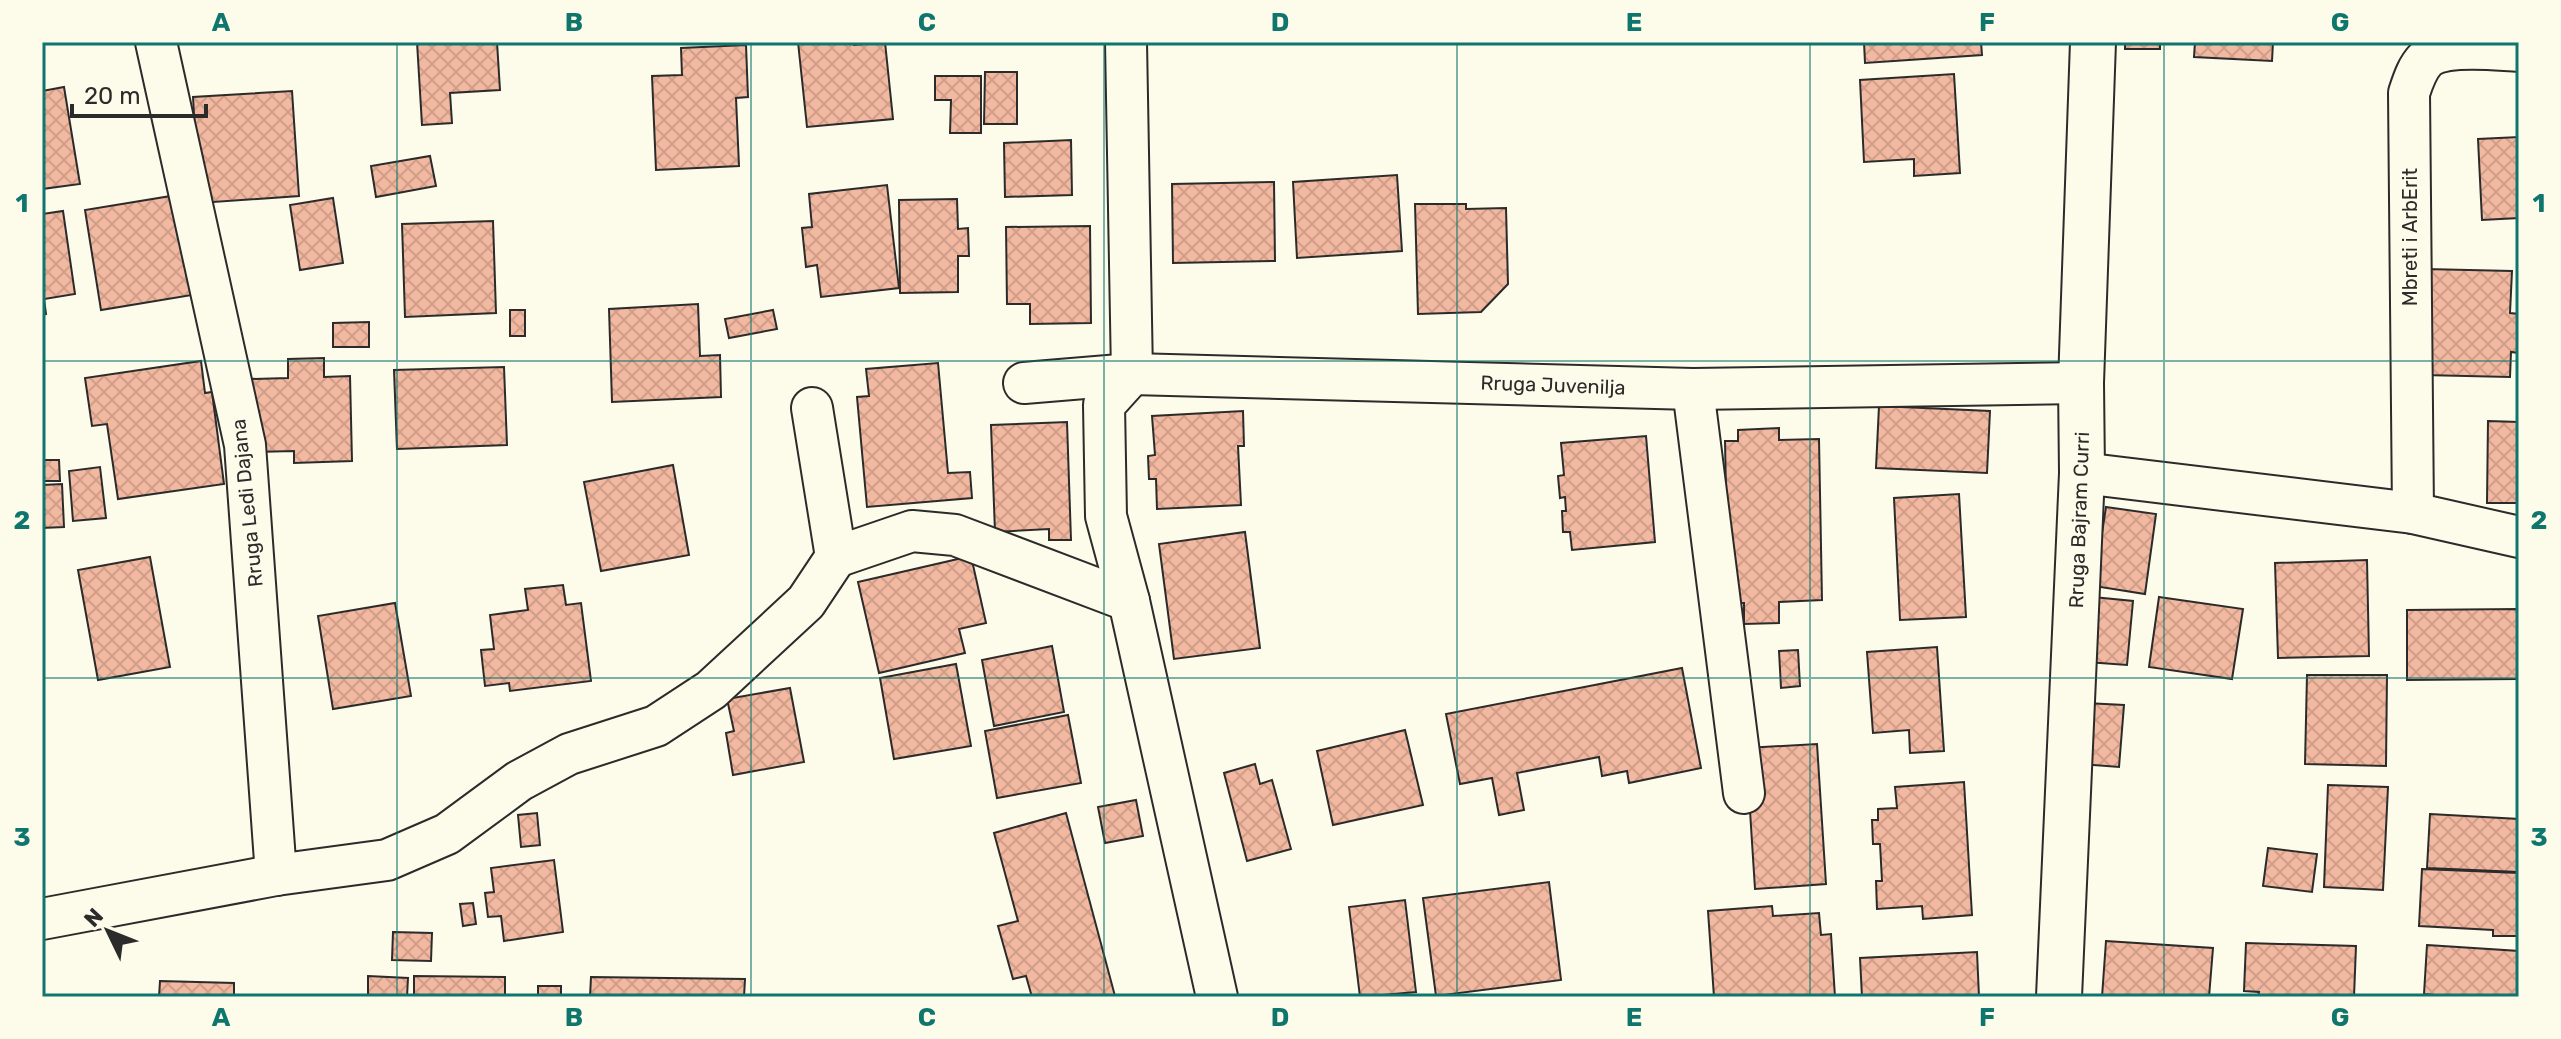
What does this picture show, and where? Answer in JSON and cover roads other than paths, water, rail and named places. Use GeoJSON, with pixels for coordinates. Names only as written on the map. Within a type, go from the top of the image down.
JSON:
{"type":"FeatureCollection","features":[{"type":"Feature","properties":{"kind":"main road","name":"Rruga Bajram Curri"},"geometry":{"type":"LineString","coordinates":[[2059,997],[2082,473],[2081,383],[2093,42]]}},
{"type":"Feature","properties":{"kind":"street","name":"Rruga Ledi Dajana"},"geometry":{"type":"LineString","coordinates":[[156,42],[245,445],[276,875]]}},
{"type":"Feature","properties":{"kind":"street"},"geometry":{"type":"LineString","coordinates":[[1126,42],[1132,374],[1104,405],[1106,516],[1129,601],[1217,997]]}},
{"type":"Feature","properties":{"kind":"street","name":"Mbreti i ArbErit"},"geometry":{"type":"LineString","coordinates":[[2413,513],[2409,93],[2416,72],[2428,58],[2445,51],[2519,51]]}},
{"type":"Feature","properties":{"kind":"street","name":"Rruga Juvenilja"},"geometry":{"type":"LineString","coordinates":[[1024,383],[1132,374],[1693,389],[2081,383]]}},
{"type":"Feature","properties":{"kind":"street"},"geometry":{"type":"LineString","coordinates":[[1693,389],[1744,793]]}},
{"type":"Feature","properties":{"kind":"street"},"geometry":{"type":"LineString","coordinates":[[812,408],[836,557]]}},
{"type":"Feature","properties":{"kind":"street"},"geometry":{"type":"LineString","coordinates":[[2082,473],[2413,513],[2519,537]]}},
{"type":"Feature","properties":{"kind":"street"},"geometry":{"type":"LineString","coordinates":[[42,919],[276,875],[387,860],[447,834],[519,781],[569,754],[656,726],[711,690],[806,602],[836,557],[912,531],[955,535],[1129,601]]}}]}
